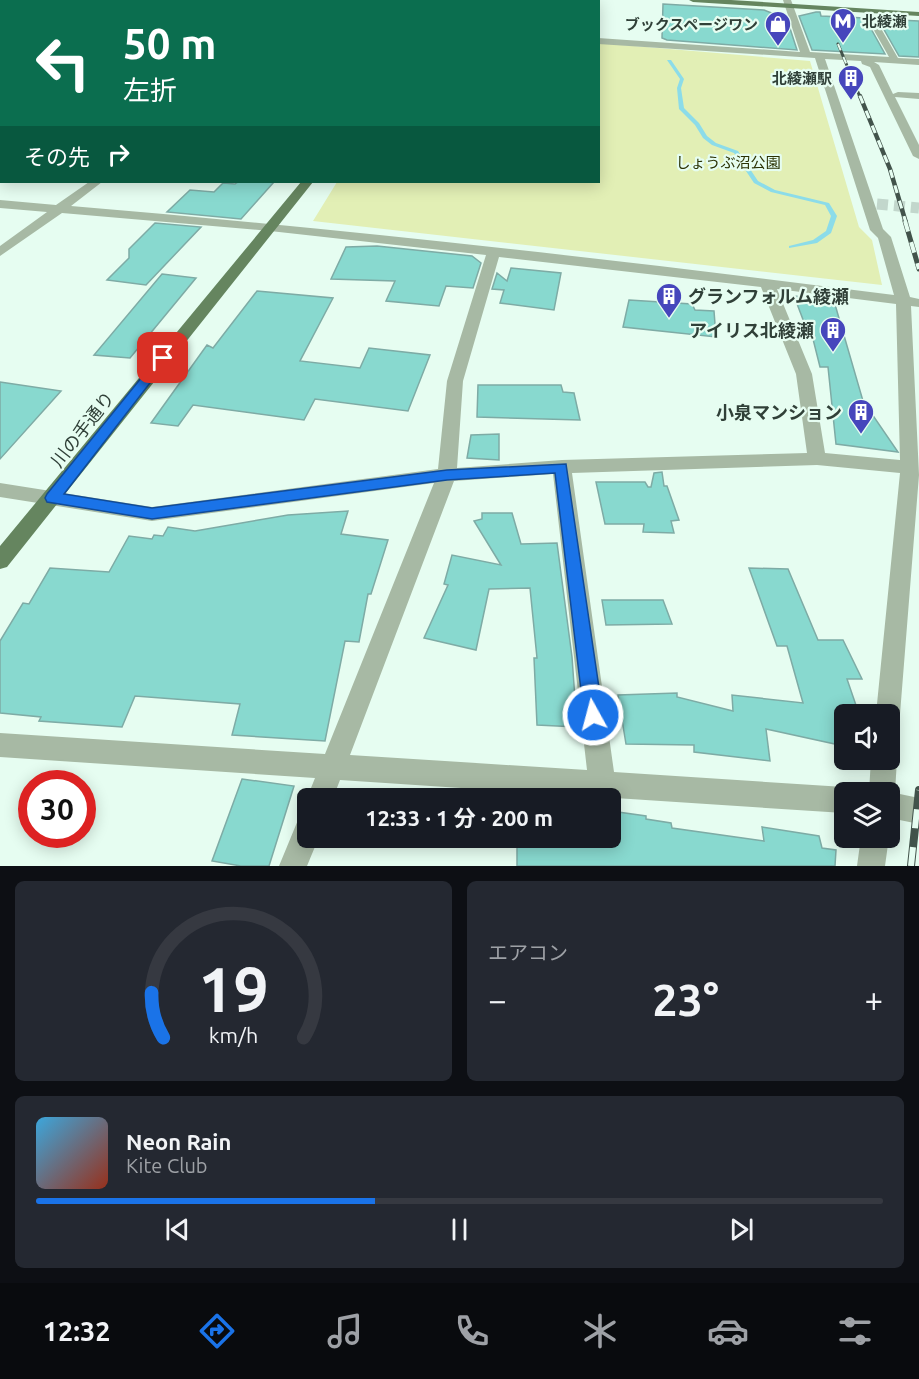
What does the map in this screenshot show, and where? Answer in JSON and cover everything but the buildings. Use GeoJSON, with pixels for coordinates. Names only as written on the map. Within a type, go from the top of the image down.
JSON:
{"type":"FeatureCollection","features":[{"type":"Feature","properties":{"kind":"main road"},"geometry":{"type":"LineString","coordinates":[[693,0],[919,9]]}},
{"type":"Feature","properties":{"kind":"main road"},"geometry":{"type":"LineString","coordinates":[[863,6],[919,14]]}},
{"type":"Feature","properties":{"kind":"main road","name":"川の手通り"},"geometry":{"type":"LineString","coordinates":[[0,561],[306,183]]}},
{"type":"Feature","properties":{"kind":"street"},"geometry":{"type":"LineString","coordinates":[[783,2],[813,55],[873,204],[877,230],[884,237],[911,302],[914,468],[889,704]]}},
{"type":"Feature","properties":{"kind":"street"},"geometry":{"type":"LineString","coordinates":[[863,6],[895,60]]}},
{"type":"Feature","properties":{"kind":"street"},"geometry":{"type":"LineString","coordinates":[[600,41],[919,62]]}},
{"type":"Feature","properties":{"kind":"street"},"geometry":{"type":"LineString","coordinates":[[882,60],[919,134]]}},
{"type":"Feature","properties":{"kind":"street"},"geometry":{"type":"LineString","coordinates":[[865,62],[874,65],[919,156]]}},
{"type":"Feature","properties":{"kind":"street"},"geometry":{"type":"LineString","coordinates":[[898,95],[919,96]]}},
{"type":"Feature","properties":{"kind":"street"},"geometry":{"type":"LineString","coordinates":[[0,252],[95,183]]}},
{"type":"Feature","properties":{"kind":"street"},"geometry":{"type":"LineString","coordinates":[[0,204],[270,227],[767,283],[911,302]]}},
{"type":"Feature","properties":{"kind":"street"},"geometry":{"type":"LineString","coordinates":[[324,788],[447,475],[455,381],[494,252]]}},
{"type":"Feature","properties":{"kind":"street"},"geometry":{"type":"LineString","coordinates":[[767,283],[804,374],[817,459]]}},
{"type":"Feature","properties":{"kind":"street"},"geometry":{"type":"LineString","coordinates":[[0,490],[152,514],[447,475],[561,467],[817,459],[914,468]]}},
{"type":"Feature","properties":{"kind":"street"},"geometry":{"type":"LineString","coordinates":[[561,467],[602,783]]}},
{"type":"Feature","properties":{"kind":"street"},"geometry":{"type":"LineString","coordinates":[[0,744],[834,799]]}},
{"type":"Feature","properties":{"kind":"street"},"geometry":{"type":"LineString","coordinates":[[900,807],[919,811]]}},
{"type":"Feature","properties":{"kind":"street"},"geometry":{"type":"LineString","coordinates":[[292,866],[300,848]]}},
{"type":"Feature","properties":{"kind":"street"},"geometry":{"type":"LineString","coordinates":[[871,866],[873,848]]}},
{"type":"Feature","properties":{"kind":"green space","name":"しょうぶ沼公園"},"geometry":{"type":"Polygon","coordinates":[[[600,43],[810,61],[859,227],[872,240],[882,285],[313,221],[336,183],[600,183],[600,43]]]}},
{"type":"Feature","properties":{"kind":"waterway"},"geometry":{"type":"LineString","coordinates":[[669,61],[682,79],[679,88],[681,108],[697,124],[705,137],[714,144],[736,152],[756,182],[773,191],[827,204],[834,216],[829,232],[815,242],[791,247]]}},
{"type":"Feature","properties":{"kind":"tunnel"},"geometry":{"type":"LineString","coordinates":[[877,204],[919,208]]}},
{"type":"Feature","properties":{"kind":"railway"},"geometry":{"type":"LineString","coordinates":[[838,44],[860,97]]}},
{"type":"Feature","properties":{"kind":"railway"},"geometry":{"type":"LineString","coordinates":[[860,96],[890,169],[906,223]]}},
{"type":"Feature","properties":{"kind":"railway"},"geometry":{"type":"LineString","coordinates":[[905,221],[919,269]]}},
{"type":"Feature","properties":{"kind":"railway"},"geometry":{"type":"LineString","coordinates":[[911,866],[919,790]]}},
{"type":"Feature","properties":{"kind":"place","name":"北綾瀬"},"geometry":{"type":"Point","coordinates":[843,44]}},
{"type":"Feature","properties":{"kind":"place","name":"ブックスページワン"},"geometry":{"type":"Point","coordinates":[778,47]}},
{"type":"Feature","properties":{"kind":"place","name":"北綾瀬駅"},"geometry":{"type":"Point","coordinates":[851,101]}},
{"type":"Feature","properties":{"kind":"place","name":"グランフォルム綾瀬"},"geometry":{"type":"Point","coordinates":[669,319]}},
{"type":"Feature","properties":{"kind":"place","name":"アイリス北綾瀬"},"geometry":{"type":"Point","coordinates":[833,353]}},
{"type":"Feature","properties":{"kind":"place","name":"小泉マンション"},"geometry":{"type":"Point","coordinates":[861,435]}},
{"type":"Feature","properties":{"kind":"route"},"geometry":{"type":"LineString","coordinates":[[163,358],[52,498],[152,514],[447,475],[561,467],[593,715]]}}]}
